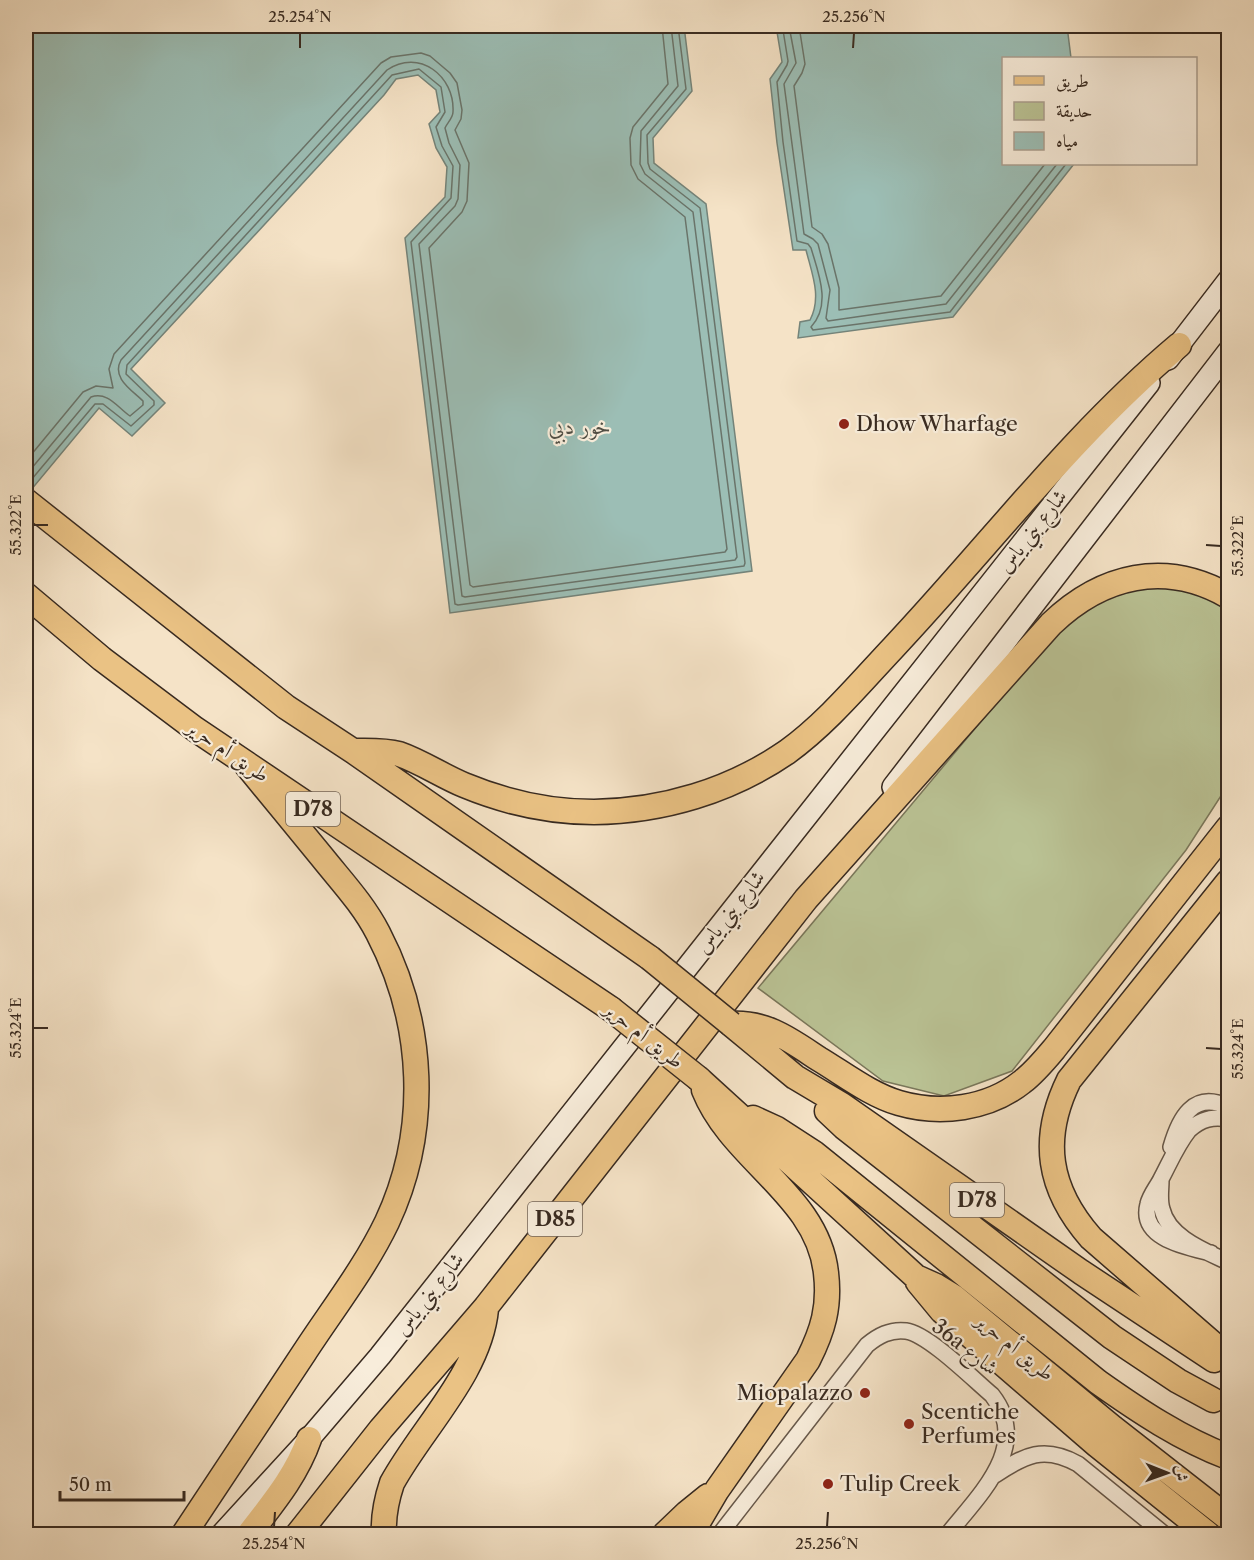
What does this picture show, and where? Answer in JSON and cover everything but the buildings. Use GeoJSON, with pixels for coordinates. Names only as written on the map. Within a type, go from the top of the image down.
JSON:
{"type":"FeatureCollection","features":[{"type":"Feature","properties":{"kind":"main road","name":"شارع بني ياس"},"geometry":{"type":"LineString","coordinates":[[222,1534],[309,1439],[380,1356],[1228,281]]}},
{"type":"Feature","properties":{"kind":"main road"},"geometry":{"type":"LineString","coordinates":[[353,751],[397,754],[494,796],[526,805],[559,810],[593,812],[661,805],[695,797],[748,775],[788,751],[840,705],[1099,419],[1151,368],[1179,345]]}},
{"type":"Feature","properties":{"kind":"main road","name":"D85"},"geometry":{"type":"LineString","coordinates":[[298,1534],[381,1429],[486,1307],[1228,352]]}},
{"type":"Feature","properties":{"kind":"main road","name":"D78"},"geometry":{"type":"LineString","coordinates":[[26,501],[286,707],[353,751],[650,958],[795,1077],[842,1105],[1081,1272],[1228,1370]]}},
{"type":"Feature","properties":{"kind":"main road"},"geometry":{"type":"LineString","coordinates":[[806,898],[1051,624],[1070,606],[1104,586],[1140,577],[1166,576],[1191,580],[1228,596]]}},
{"type":"Feature","properties":{"kind":"main road","name":"طريق أم حرير"},"geometry":{"type":"LineString","coordinates":[[26,595],[148,695],[611,1009],[699,1078],[916,1277],[954,1298],[1113,1428],[1228,1518]]}},
{"type":"Feature","properties":{"kind":"main road"},"geometry":{"type":"LineString","coordinates":[[184,1534],[373,1249],[387,1222],[401,1185],[413,1136],[416,1106],[417,1076],[409,1016],[398,978],[378,932],[344,882],[244,762]]}},
{"type":"Feature","properties":{"kind":"main road"},"geometry":{"type":"LineString","coordinates":[[731,1024],[744,1023],[770,1029],[873,1092],[898,1103],[924,1109],[951,1109],[978,1104],[1005,1094],[1022,1082],[1054,1049],[1228,828]]}},
{"type":"Feature","properties":{"kind":"main road"},"geometry":{"type":"LineString","coordinates":[[1228,882],[1069,1080],[1055,1114],[1052,1155],[1055,1178],[1064,1200],[1083,1229],[1228,1357]]}},
{"type":"Feature","properties":{"kind":"main road"},"geometry":{"type":"LineString","coordinates":[[795,1077],[844,1127],[1112,1337],[1161,1371],[1214,1400]]}},
{"type":"Feature","properties":{"kind":"main road"},"geometry":{"type":"LineString","coordinates":[[691,1534],[717,1490],[808,1360],[819,1338],[827,1313],[828,1287],[825,1261],[816,1236],[803,1213],[729,1135],[717,1117],[699,1078]]}},
{"type":"Feature","properties":{"kind":"main road"},"geometry":{"type":"LineString","coordinates":[[736,1113],[777,1129],[814,1153],[1098,1382],[1135,1409],[1175,1432],[1228,1457]]}},
{"type":"Feature","properties":{"kind":"main road"},"geometry":{"type":"LineString","coordinates":[[916,1277],[927,1295],[942,1311],[1097,1445],[1208,1534]]}},
{"type":"Feature","properties":{"kind":"main road"},"geometry":{"type":"LineString","coordinates":[[384,1534],[386,1500],[392,1483],[471,1361],[482,1335],[486,1307]]}},
{"type":"Feature","properties":{"kind":"main road"},"geometry":{"type":"LineString","coordinates":[[249,1534],[291,1478],[309,1439]]}},
{"type":"Feature","properties":{"kind":"main road"},"geometry":{"type":"LineString","coordinates":[[665,1534],[695,1506],[717,1490]]}},
{"type":"Feature","properties":{"kind":"street"},"geometry":{"type":"LineString","coordinates":[[1164,1173],[1178,1125],[1187,1112],[1194,1107],[1210,1103],[1228,1107]]}},
{"type":"Feature","properties":{"kind":"street"},"geometry":{"type":"LineString","coordinates":[[1228,1119],[1212,1117],[1195,1124],[1183,1137],[1148,1204],[1147,1211],[1152,1226],[1170,1242],[1210,1253],[1228,1262]]}},
{"type":"Feature","properties":{"kind":"street","name":"36a شارع"},"geometry":{"type":"LineString","coordinates":[[720,1534],[867,1345],[878,1336],[891,1331],[905,1331],[918,1335],[992,1395],[1000,1405],[1005,1417],[1006,1443],[995,1475]]}},
{"type":"Feature","properties":{"kind":"street"},"geometry":{"type":"LineString","coordinates":[[948,1534],[995,1475],[1024,1457],[1038,1453],[1065,1457],[1078,1464],[1164,1534]]}},
{"type":"Feature","properties":{"kind":"green space"},"geometry":{"type":"Polygon","coordinates":[[[1161,580],[1228,607],[1228,785],[1186,850],[1012,1071],[944,1096],[883,1081],[758,988],[1080,603],[1161,580]]]}},
{"type":"Feature","properties":{"kind":"water","name":"خور دبي"},"geometry":{"type":"Polygon","coordinates":[[[26,26],[684,26],[692,91],[653,138],[654,163],[706,204],[752,571],[450,613],[405,238],[445,197],[447,167],[436,148],[429,124],[440,112],[436,90],[418,75],[396,79],[384,95],[131,369],[165,403],[132,436],[99,408],[26,496],[26,26]]]}},
{"type":"Feature","properties":{"kind":"water"},"geometry":{"type":"Polygon","coordinates":[[[762,26],[1067,26],[1071,57],[1002,57],[1002,165],[1073,165],[953,317],[798,338],[800,322],[810,320],[814,311],[815,285],[806,250],[793,250],[770,79],[782,62],[777,32],[761,32],[762,26]]]}},
{"type":"Feature","properties":{"kind":"place","name":"Dhow Wharfage"},"geometry":{"type":"Point","coordinates":[844,424]}},
{"type":"Feature","properties":{"kind":"place","name":"Miopalazzo"},"geometry":{"type":"Point","coordinates":[865,1393]}},
{"type":"Feature","properties":{"kind":"place","name":"Scentiche Perfumes"},"geometry":{"type":"Point","coordinates":[909,1424]}},
{"type":"Feature","properties":{"kind":"place","name":"Tulip Creek"},"geometry":{"type":"Point","coordinates":[828,1484]}}]}
